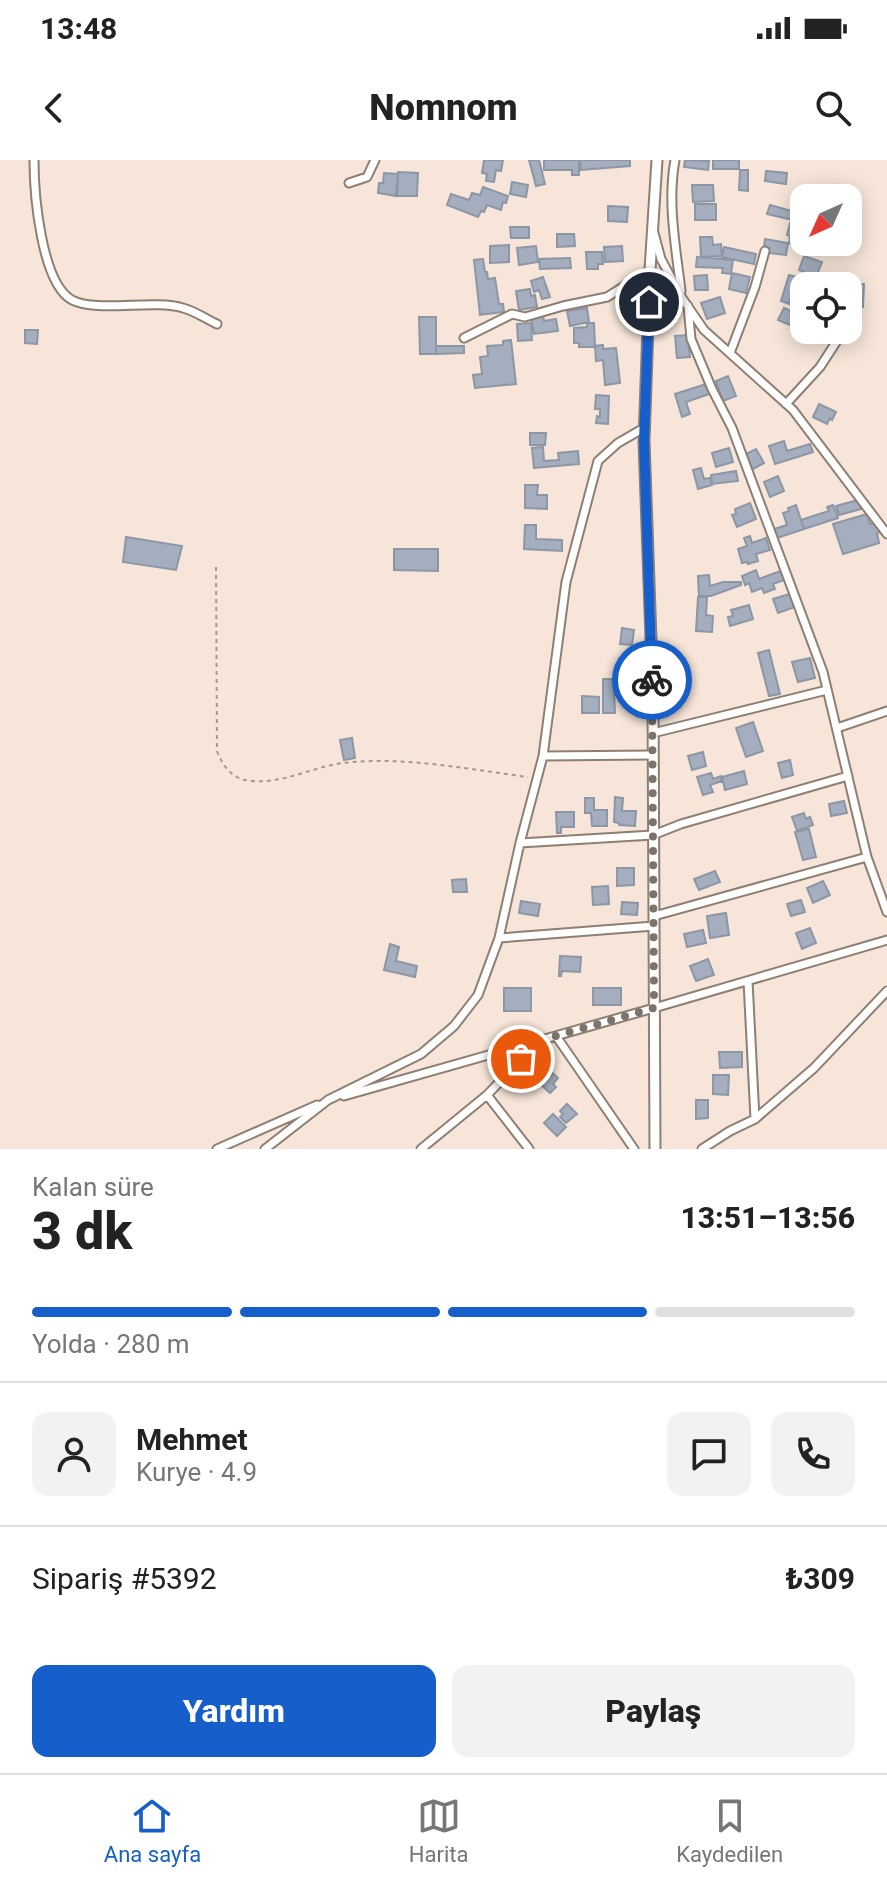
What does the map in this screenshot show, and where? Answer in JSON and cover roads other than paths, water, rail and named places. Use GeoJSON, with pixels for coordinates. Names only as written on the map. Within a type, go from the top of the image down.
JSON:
{"type":"FeatureCollection","features":[{"type":"Feature","properties":{"kind":"street"},"geometry":{"type":"LineString","coordinates":[[34,160],[42,240],[54,278],[64,293],[74,301],[96,305],[183,308],[217,324]]}},
{"type":"Feature","properties":{"kind":"street"},"geometry":{"type":"LineString","coordinates":[[349,183],[367,177],[375,160]]}},
{"type":"Feature","properties":{"kind":"street"},"geometry":{"type":"LineString","coordinates":[[655,1149],[653,733],[644,428],[657,160]]}},
{"type":"Feature","properties":{"kind":"street"},"geometry":{"type":"LineString","coordinates":[[675,160],[671,183],[682,298]]}},
{"type":"Feature","properties":{"kind":"street"},"geometry":{"type":"LineString","coordinates":[[653,227],[661,259],[704,330],[786,404],[887,534]]}},
{"type":"Feature","properties":{"kind":"street"},"geometry":{"type":"LineString","coordinates":[[730,353],[765,251]]}},
{"type":"Feature","properties":{"kind":"street"},"geometry":{"type":"LineString","coordinates":[[464,338],[512,314],[525,317],[607,297],[650,270]]}},
{"type":"Feature","properties":{"kind":"street"},"geometry":{"type":"LineString","coordinates":[[688,306],[691,339],[732,428],[823,672],[867,857],[887,912]]}},
{"type":"Feature","properties":{"kind":"street"},"geometry":{"type":"LineString","coordinates":[[786,404],[820,367],[835,344]]}},
{"type":"Feature","properties":{"kind":"street"},"geometry":{"type":"LineString","coordinates":[[217,1149],[328,1100],[421,1054],[454,1026],[478,995],[499,938],[543,756],[566,582],[598,461],[618,443],[644,428]]}},
{"type":"Feature","properties":{"kind":"street"},"geometry":{"type":"LineString","coordinates":[[653,733],[827,690]]}},
{"type":"Feature","properties":{"kind":"street"},"geometry":{"type":"LineString","coordinates":[[837,728],[887,711]]}},
{"type":"Feature","properties":{"kind":"street"},"geometry":{"type":"LineString","coordinates":[[543,756],[653,755]]}},
{"type":"Feature","properties":{"kind":"street"},"geometry":{"type":"LineString","coordinates":[[520,843],[653,835],[681,824],[848,776]]}},
{"type":"Feature","properties":{"kind":"street"},"geometry":{"type":"LineString","coordinates":[[499,938],[654,921],[867,857]]}},
{"type":"Feature","properties":{"kind":"street"},"geometry":{"type":"LineString","coordinates":[[265,1149],[328,1100],[887,940]]}},
{"type":"Feature","properties":{"kind":"street"},"geometry":{"type":"LineString","coordinates":[[748,981],[755,1119]]}},
{"type":"Feature","properties":{"kind":"street"},"geometry":{"type":"LineString","coordinates":[[702,1149],[755,1119],[814,1068],[887,991]]}},
{"type":"Feature","properties":{"kind":"street"},"geometry":{"type":"LineString","coordinates":[[556,1036],[634,1149]]}},
{"type":"Feature","properties":{"kind":"street"},"geometry":{"type":"LineString","coordinates":[[421,1149],[487,1095],[538,1041]]}},
{"type":"Feature","properties":{"kind":"street"},"geometry":{"type":"LineString","coordinates":[[487,1095],[529,1149]]}}]}
